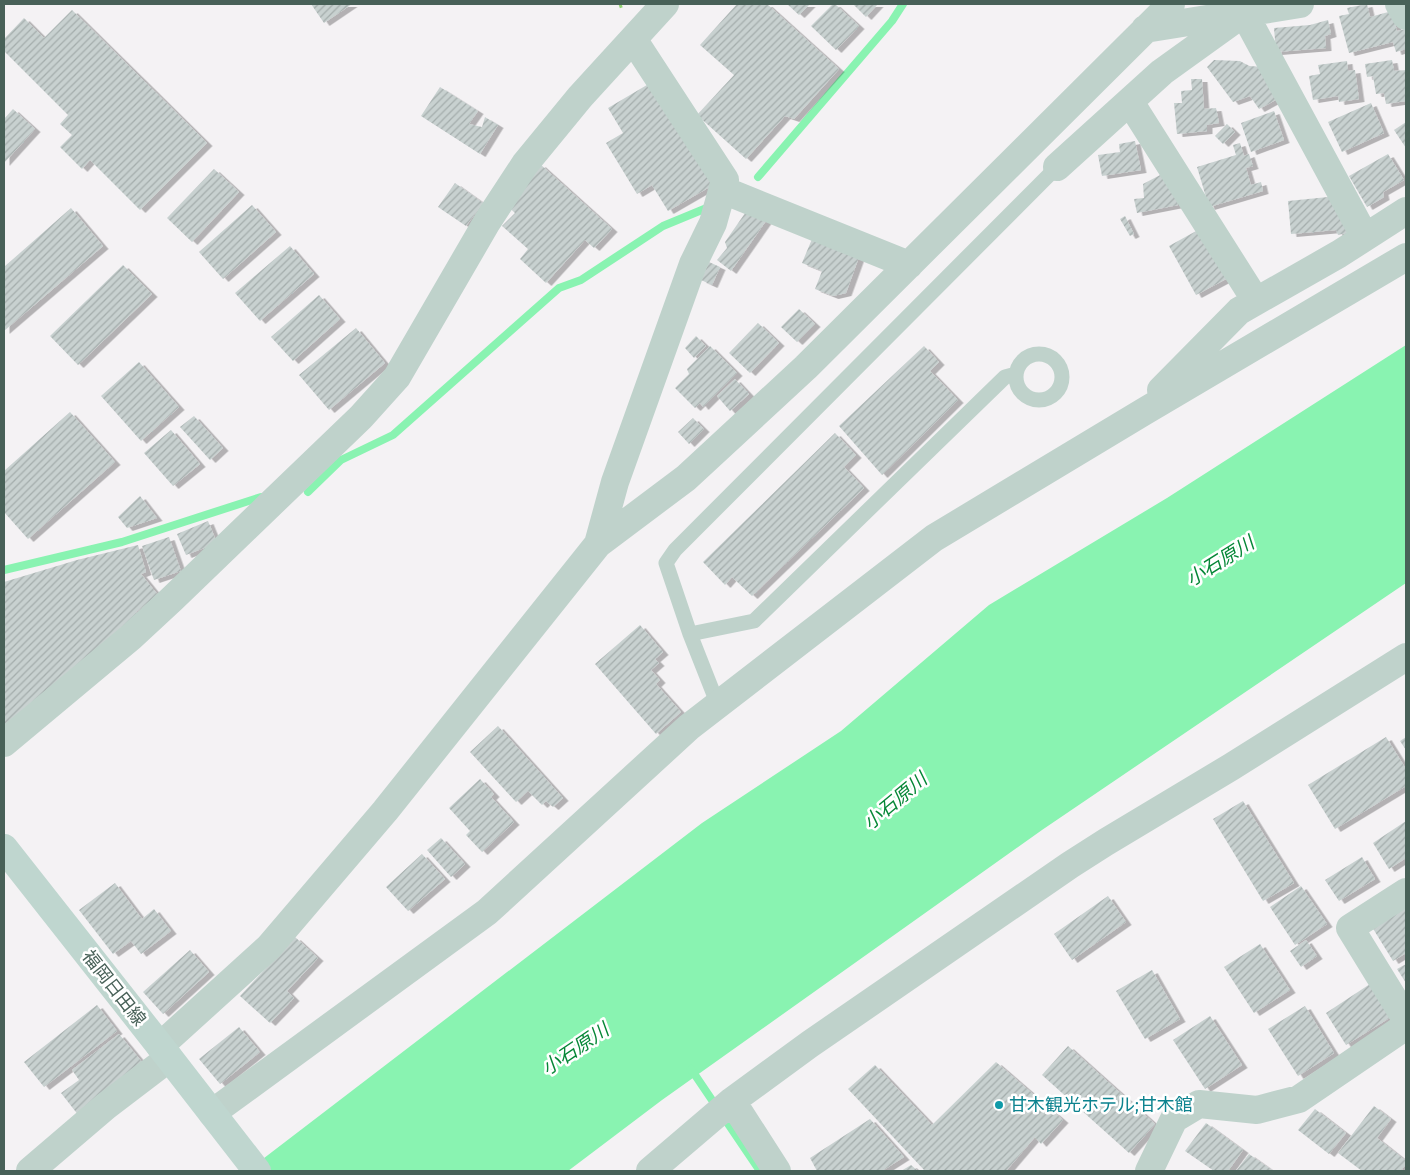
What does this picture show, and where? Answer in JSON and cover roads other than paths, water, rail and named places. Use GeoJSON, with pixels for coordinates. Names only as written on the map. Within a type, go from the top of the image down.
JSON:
{"type":"FeatureCollection","features":[{"type":"Feature","properties":{"kind":"main road","name":"福岡日田線"},"geometry":{"type":"LineString","coordinates":[[4,848],[257,1171]]}},
{"type":"Feature","properties":{"kind":"street"},"geometry":{"type":"LineString","coordinates":[[4,743],[131,637],[172,599],[361,417],[397,377],[487,222],[525,164],[580,97],[665,4]]}},
{"type":"Feature","properties":{"kind":"street"},"geometry":{"type":"LineString","coordinates":[[30,1171],[165,1052],[269,947],[385,811],[598,544],[686,478],[806,367],[1171,4]]}},
{"type":"Feature","properties":{"kind":"street"},"geometry":{"type":"LineString","coordinates":[[1145,29],[1300,4]]}},
{"type":"Feature","properties":{"kind":"street"},"geometry":{"type":"LineString","coordinates":[[1399,4],[1406,16]]}},
{"type":"Feature","properties":{"kind":"street"},"geometry":{"type":"LineString","coordinates":[[1057,167],[1162,72],[1244,13]]}},
{"type":"Feature","properties":{"kind":"street"},"geometry":{"type":"LineString","coordinates":[[1244,13],[1365,237]]}},
{"type":"Feature","properties":{"kind":"street"},"geometry":{"type":"LineString","coordinates":[[598,544],[615,482],[693,264],[713,223],[725,180],[633,39]]}},
{"type":"Feature","properties":{"kind":"street"},"geometry":{"type":"LineString","coordinates":[[1130,102],[1256,301]]}},
{"type":"Feature","properties":{"kind":"street"},"geometry":{"type":"LineString","coordinates":[[723,190],[909,265]]}},
{"type":"Feature","properties":{"kind":"street"},"geometry":{"type":"LineString","coordinates":[[1135,417],[1239,311],[1406,211]]}},
{"type":"Feature","properties":{"kind":"street"},"geometry":{"type":"LineString","coordinates":[[218,1120],[487,912],[682,734],[934,538],[1406,257]]}},
{"type":"Feature","properties":{"kind":"street"},"geometry":{"type":"LineString","coordinates":[[650,1171],[732,1101],[810,1044],[1070,865],[1406,657]]}},
{"type":"Feature","properties":{"kind":"street"},"geometry":{"type":"LineString","coordinates":[[1406,892],[1350,928],[1406,1019]]}},
{"type":"Feature","properties":{"kind":"street"},"geometry":{"type":"LineString","coordinates":[[1150,1171],[1174,1119],[1200,1104],[1257,1110],[1299,1099],[1406,1026]]}},
{"type":"Feature","properties":{"kind":"street"},"geometry":{"type":"LineString","coordinates":[[732,1101],[777,1171]]}},
{"type":"Feature","properties":{"kind":"lane"},"geometry":{"type":"LineString","coordinates":[[718,705],[690,634],[666,563],[676,550],[1057,167]]}},
{"type":"Feature","properties":{"kind":"lane"},"geometry":{"type":"LineString","coordinates":[[690,634],[754,621],[1006,377],[1016,374]]}},
{"type":"Feature","properties":{"kind":"water","name":"小石原川"},"geometry":{"type":"Polygon","coordinates":[[[1406,345],[1406,583],[1042,830],[662,1100],[568,1171],[247,1171],[702,823],[841,731],[989,605],[1167,498],[1406,345]]]}},
{"type":"Feature","properties":{"kind":"waterway"},"geometry":{"type":"LineString","coordinates":[[758,177],[892,21],[903,4]]}},
{"type":"Feature","properties":{"kind":"waterway"},"geometry":{"type":"LineString","coordinates":[[308,492],[341,460],[393,435],[559,288],[581,280],[663,226],[709,207]]}},
{"type":"Feature","properties":{"kind":"waterway"},"geometry":{"type":"LineString","coordinates":[[4,570],[122,542],[261,497]]}},
{"type":"Feature","properties":{"kind":"waterway"},"geometry":{"type":"LineString","coordinates":[[691,1069],[760,1171]]}},
{"type":"Feature","properties":{"kind":"place","name":"甘木観光ホテル;甘木館"},"geometry":{"type":"Point","coordinates":[999,1105]}}]}
